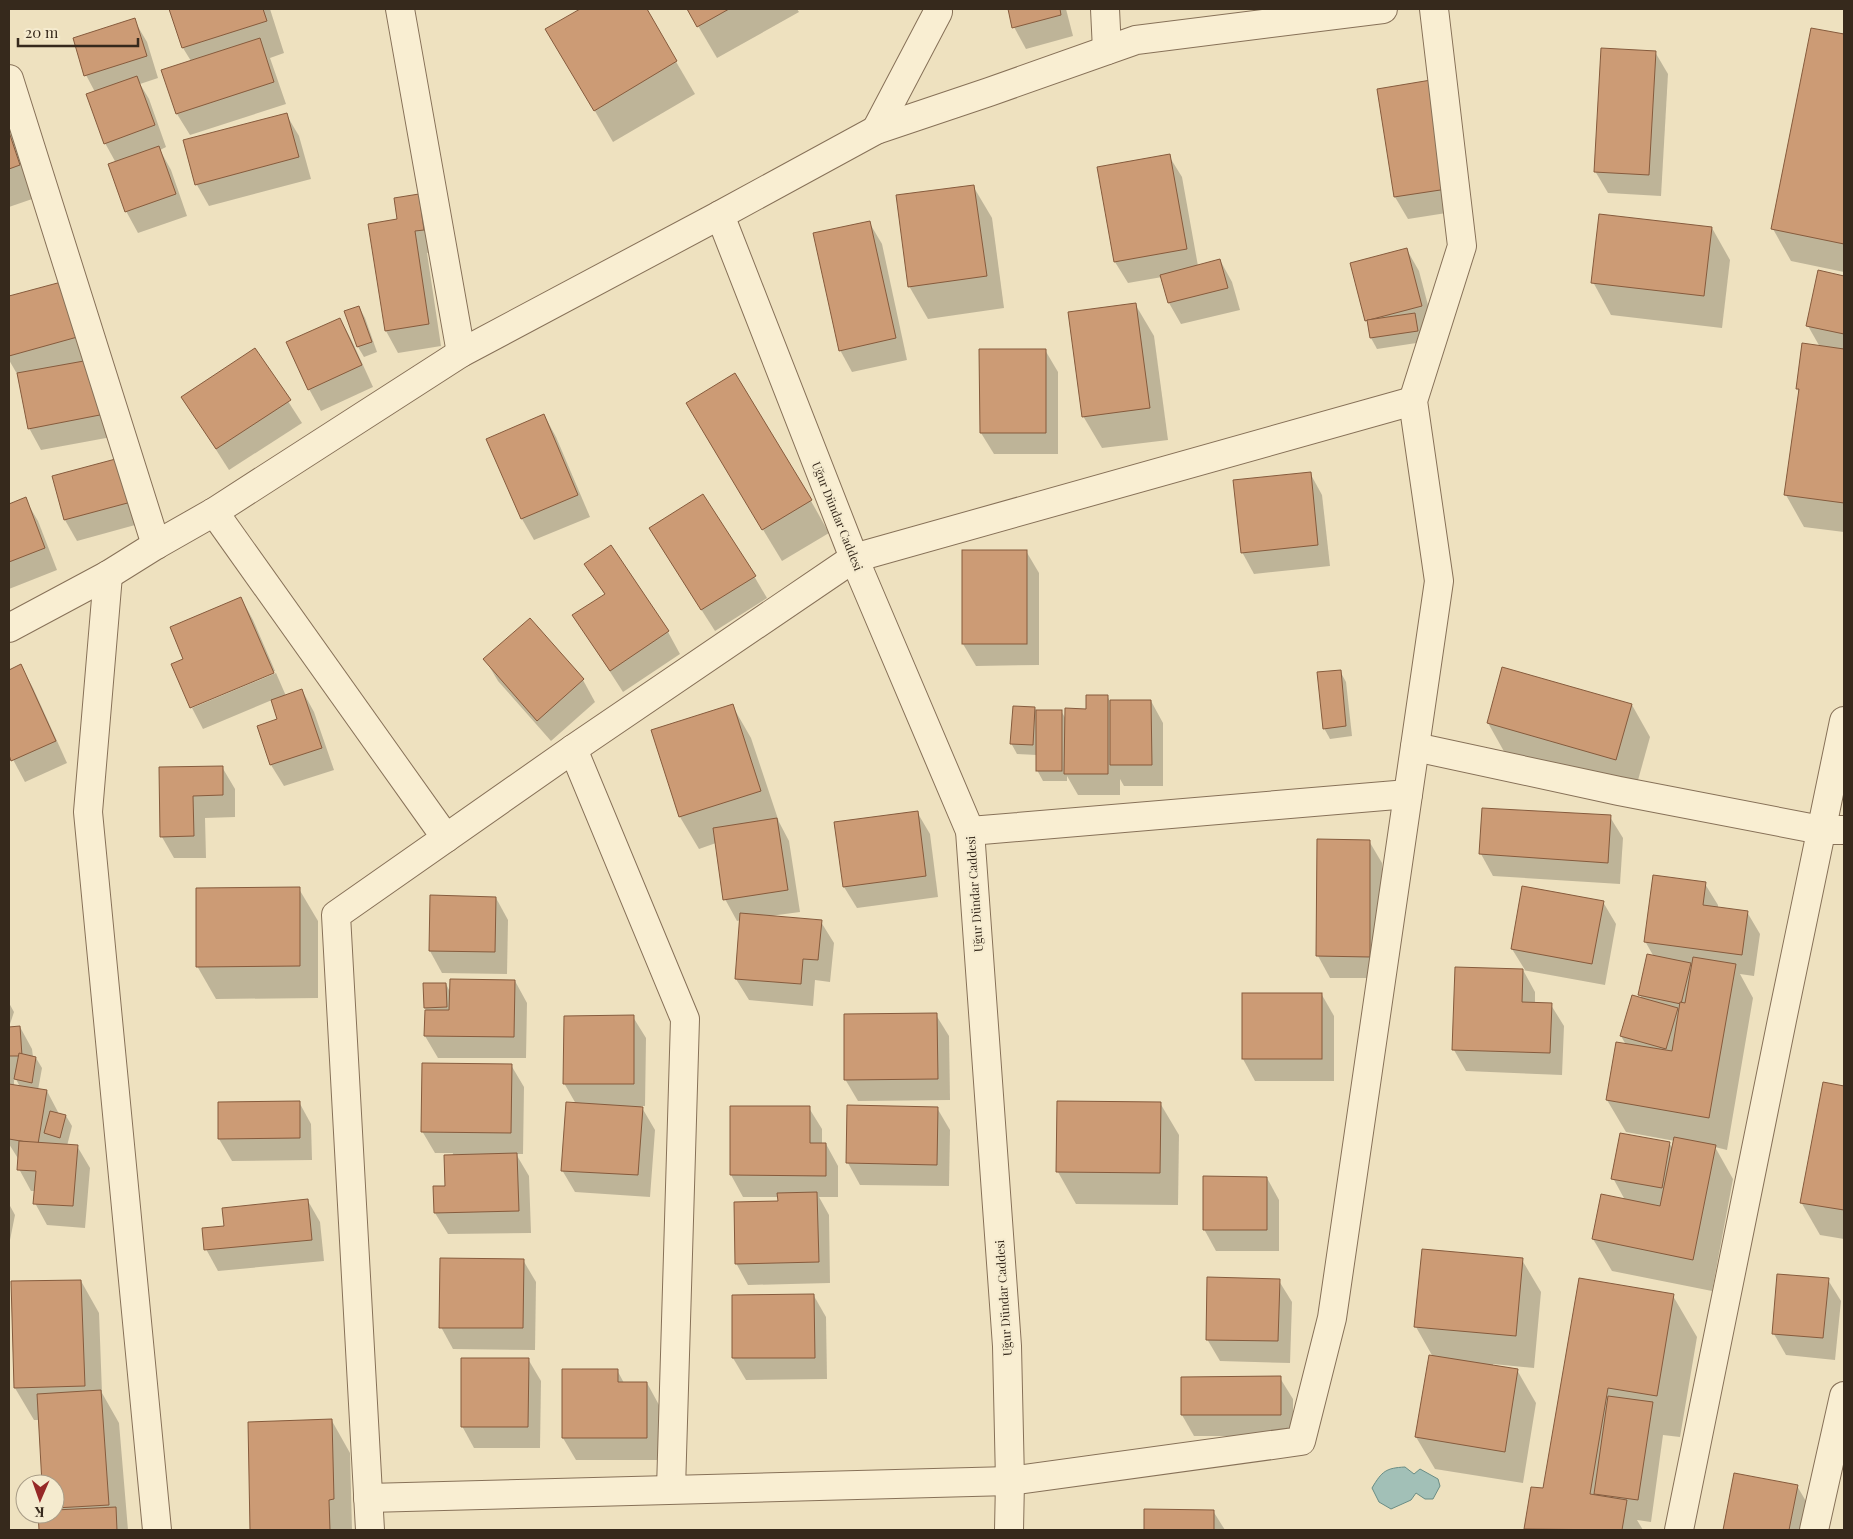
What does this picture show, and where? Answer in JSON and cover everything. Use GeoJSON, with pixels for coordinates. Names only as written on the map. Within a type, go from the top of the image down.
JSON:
{"type":"FeatureCollection","features":[{"type":"Feature","properties":{"kind":"street"},"geometry":{"type":"LineString","coordinates":[[400,9],[461,353]]}},
{"type":"Feature","properties":{"kind":"street"},"geometry":{"type":"LineString","coordinates":[[876,130],[938,12],[937,9]]}},
{"type":"Feature","properties":{"kind":"street"},"geometry":{"type":"LineString","coordinates":[[1105,9],[1107,50]]}},
{"type":"Feature","properties":{"kind":"street"},"geometry":{"type":"LineString","coordinates":[[9,628],[108,575],[214,512],[461,353],[876,130],[1136,40],[1253,17],[1383,9]]}},
{"type":"Feature","properties":{"kind":"street"},"geometry":{"type":"LineString","coordinates":[[368,1498],[1010,1480],[1300,1441],[1332,1318],[1439,581],[1413,401],[1462,246],[1434,9]]}},
{"type":"Feature","properties":{"kind":"street"},"geometry":{"type":"LineString","coordinates":[[9,79],[156,545]]}},
{"type":"Feature","properties":{"kind":"street","name":"Uğur Dündar Caddesi"},"geometry":{"type":"LineString","coordinates":[[720,215],[854,558],[970,831],[1007,1346],[1010,1480],[1009,1530]]}},
{"type":"Feature","properties":{"kind":"street"},"geometry":{"type":"LineString","coordinates":[[370,1530],[336,915],[573,749],[854,558],[1413,401]]}},
{"type":"Feature","properties":{"kind":"street"},"geometry":{"type":"LineString","coordinates":[[214,512],[446,838]]}},
{"type":"Feature","properties":{"kind":"street"},"geometry":{"type":"LineString","coordinates":[[108,575],[88,812],[157,1530]]}},
{"type":"Feature","properties":{"kind":"street"},"geometry":{"type":"LineString","coordinates":[[1679,1530],[1832,830],[1844,720]]}},
{"type":"Feature","properties":{"kind":"street"},"geometry":{"type":"LineString","coordinates":[[1415,747],[1619,791],[1832,830]]}},
{"type":"Feature","properties":{"kind":"street"},"geometry":{"type":"LineString","coordinates":[[573,749],[685,1019],[671,1489]]}},
{"type":"Feature","properties":{"kind":"street"},"geometry":{"type":"LineString","coordinates":[[970,831],[1408,794]]}},
{"type":"Feature","properties":{"kind":"street"},"geometry":{"type":"LineString","coordinates":[[1814,1530],[1844,1396]]}},
{"type":"Feature","properties":{"kind":"water"},"geometry":{"type":"Polygon","coordinates":[[[1405,1467],[1414,1474],[1420,1469],[1438,1479],[1440,1486],[1433,1499],[1425,1499],[1416,1493],[1411,1500],[1391,1509],[1379,1502],[1372,1488],[1385,1472],[1393,1468],[1405,1467]]]}},
{"type":"Feature","properties":{"kind":"building"},"geometry":{"type":"Polygon","coordinates":[[[169,9],[263,9],[267,21],[182,48],[169,9]]]}},
{"type":"Feature","properties":{"kind":"building"},"geometry":{"type":"Polygon","coordinates":[[[580,9],[647,9],[677,61],[594,111],[545,29],[580,9]]]}},
{"type":"Feature","properties":{"kind":"building"},"geometry":{"type":"Polygon","coordinates":[[[687,9],[729,9],[697,27],[687,9]]]}},
{"type":"Feature","properties":{"kind":"building"},"geometry":{"type":"Polygon","coordinates":[[[1008,9],[1060,9],[1061,15],[1012,28],[1008,9]]]}},
{"type":"Feature","properties":{"kind":"building"},"geometry":{"type":"Polygon","coordinates":[[[135,18],[147,56],[84,76],[73,38],[135,18]]]}},
{"type":"Feature","properties":{"kind":"building"},"geometry":{"type":"Polygon","coordinates":[[[1811,28],[1844,34],[1844,244],[1771,229],[1811,28]]]}},
{"type":"Feature","properties":{"kind":"building"},"geometry":{"type":"Polygon","coordinates":[[[260,38],[274,82],[176,114],[161,70],[260,38]]]}},
{"type":"Feature","properties":{"kind":"building"},"geometry":{"type":"Polygon","coordinates":[[[1601,48],[1656,51],[1649,175],[1594,172],[1601,48]]]}},
{"type":"Feature","properties":{"kind":"building"},"geometry":{"type":"Polygon","coordinates":[[[137,76],[155,125],[104,144],[86,94],[137,76]]]}},
{"type":"Feature","properties":{"kind":"building"},"geometry":{"type":"Polygon","coordinates":[[[1431,80],[1447,189],[1394,197],[1377,89],[1431,80]]]}},
{"type":"Feature","properties":{"kind":"building"},"geometry":{"type":"Polygon","coordinates":[[[287,113],[299,157],[195,185],[183,140],[287,113]]]}},
{"type":"Feature","properties":{"kind":"building"},"geometry":{"type":"Polygon","coordinates":[[[9,132],[20,165],[9,169],[9,132]]]}},
{"type":"Feature","properties":{"kind":"building"},"geometry":{"type":"Polygon","coordinates":[[[159,146],[176,194],[125,212],[108,164],[159,146]]]}},
{"type":"Feature","properties":{"kind":"building"},"geometry":{"type":"Polygon","coordinates":[[[1170,154],[1187,249],[1114,262],[1097,167],[1170,154]]]}},
{"type":"Feature","properties":{"kind":"building"},"geometry":{"type":"Polygon","coordinates":[[[974,185],[987,276],[908,287],[896,195],[974,185]]]}},
{"type":"Feature","properties":{"kind":"building"},"geometry":{"type":"Polygon","coordinates":[[[419,194],[424,230],[415,231],[429,324],[385,331],[368,224],[397,219],[394,198],[419,194]]]}},
{"type":"Feature","properties":{"kind":"building"},"geometry":{"type":"Polygon","coordinates":[[[1599,214],[1712,227],[1704,296],[1591,283],[1599,214]]]}},
{"type":"Feature","properties":{"kind":"building"},"geometry":{"type":"Polygon","coordinates":[[[870,221],[896,338],[839,351],[813,233],[870,221]]]}},
{"type":"Feature","properties":{"kind":"building"},"geometry":{"type":"Polygon","coordinates":[[[1407,248],[1422,306],[1365,321],[1350,263],[1407,248]]]}},
{"type":"Feature","properties":{"kind":"building"},"geometry":{"type":"Polygon","coordinates":[[[1220,259],[1228,288],[1168,303],[1160,275],[1220,259]]]}},
{"type":"Feature","properties":{"kind":"building"},"geometry":{"type":"Polygon","coordinates":[[[1818,270],[1844,276],[1844,334],[1806,326],[1818,270]]]}},
{"type":"Feature","properties":{"kind":"building"},"geometry":{"type":"Polygon","coordinates":[[[65,281],[81,336],[9,356],[9,296],[65,281]]]}},
{"type":"Feature","properties":{"kind":"building"},"geometry":{"type":"Polygon","coordinates":[[[1136,303],[1150,408],[1082,417],[1068,312],[1136,303]]]}},
{"type":"Feature","properties":{"kind":"building"},"geometry":{"type":"Polygon","coordinates":[[[359,306],[372,342],[357,347],[344,311],[359,306]]]}},
{"type":"Feature","properties":{"kind":"building"},"geometry":{"type":"Polygon","coordinates":[[[1415,313],[1418,331],[1370,338],[1367,320],[1415,313]]]}},
{"type":"Feature","properties":{"kind":"building"},"geometry":{"type":"Polygon","coordinates":[[[340,318],[362,365],[308,390],[286,342],[340,318]]]}},
{"type":"Feature","properties":{"kind":"building"},"geometry":{"type":"Polygon","coordinates":[[[1802,343],[1844,349],[1844,503],[1784,495],[1799,389],[1796,389],[1802,343]]]}},
{"type":"Feature","properties":{"kind":"building"},"geometry":{"type":"Polygon","coordinates":[[[255,348],[291,400],[216,449],[181,397],[255,348]]]}},
{"type":"Feature","properties":{"kind":"building"},"geometry":{"type":"Polygon","coordinates":[[[979,349],[1046,349],[1046,433],[980,433],[979,349]]]}},
{"type":"Feature","properties":{"kind":"building"},"geometry":{"type":"Polygon","coordinates":[[[95,359],[105,414],[28,429],[17,373],[95,359]]]}},
{"type":"Feature","properties":{"kind":"building"},"geometry":{"type":"Polygon","coordinates":[[[735,373],[812,500],[762,530],[686,403],[735,373]]]}},
{"type":"Feature","properties":{"kind":"building"},"geometry":{"type":"Polygon","coordinates":[[[544,414],[578,495],[521,519],[486,439],[544,414]]]}},
{"type":"Feature","properties":{"kind":"building"},"geometry":{"type":"Polygon","coordinates":[[[123,457],[135,501],[64,520],[52,476],[123,457]]]}},
{"type":"Feature","properties":{"kind":"building"},"geometry":{"type":"Polygon","coordinates":[[[1311,472],[1318,545],[1241,553],[1233,480],[1311,472]]]}},
{"type":"Feature","properties":{"kind":"building"},"geometry":{"type":"Polygon","coordinates":[[[703,494],[756,576],[701,610],[649,528],[703,494]]]}},
{"type":"Feature","properties":{"kind":"building"},"geometry":{"type":"Polygon","coordinates":[[[26,497],[45,548],[9,562],[9,504],[26,497]]]}},
{"type":"Feature","properties":{"kind":"building"},"geometry":{"type":"Polygon","coordinates":[[[611,545],[669,631],[610,671],[572,615],[605,594],[584,564],[611,545]]]}},
{"type":"Feature","properties":{"kind":"building"},"geometry":{"type":"Polygon","coordinates":[[[962,550],[1027,550],[1027,644],[962,644],[962,550]]]}},
{"type":"Feature","properties":{"kind":"building"},"geometry":{"type":"Polygon","coordinates":[[[241,597],[274,673],[190,708],[171,664],[183,659],[170,627],[241,597]]]}},
{"type":"Feature","properties":{"kind":"building"},"geometry":{"type":"Polygon","coordinates":[[[530,618],[584,679],[537,721],[483,659],[530,618]]]}},
{"type":"Feature","properties":{"kind":"building"},"geometry":{"type":"Polygon","coordinates":[[[21,664],[56,741],[11,761],[9,755],[9,670],[21,664]]]}},
{"type":"Feature","properties":{"kind":"building"},"geometry":{"type":"Polygon","coordinates":[[[1502,667],[1632,704],[1616,760],[1487,723],[1502,667]]]}},
{"type":"Feature","properties":{"kind":"building"},"geometry":{"type":"Polygon","coordinates":[[[1341,670],[1346,726],[1323,729],[1317,672],[1341,670]]]}},
{"type":"Feature","properties":{"kind":"building"},"geometry":{"type":"Polygon","coordinates":[[[302,689],[322,748],[270,765],[257,726],[277,719],[271,700],[302,689]]]}},
{"type":"Feature","properties":{"kind":"building"},"geometry":{"type":"Polygon","coordinates":[[[1086,695],[1108,695],[1108,774],[1064,774],[1065,708],[1086,709],[1086,695]]]}},
{"type":"Feature","properties":{"kind":"building"},"geometry":{"type":"Polygon","coordinates":[[[1110,700],[1151,700],[1152,765],[1110,765],[1110,700]]]}},
{"type":"Feature","properties":{"kind":"building"},"geometry":{"type":"Polygon","coordinates":[[[733,704],[761,791],[679,817],[651,730],[733,704]]]}},
{"type":"Feature","properties":{"kind":"building"},"geometry":{"type":"Polygon","coordinates":[[[1013,706],[1035,707],[1033,745],[1010,744],[1013,706]]]}},
{"type":"Feature","properties":{"kind":"building"},"geometry":{"type":"Polygon","coordinates":[[[1036,710],[1062,710],[1062,771],[1036,771],[1036,710]]]}},
{"type":"Feature","properties":{"kind":"building"},"geometry":{"type":"Polygon","coordinates":[[[223,766],[223,795],[193,796],[194,836],[160,837],[159,767],[223,766]]]}},
{"type":"Feature","properties":{"kind":"building"},"geometry":{"type":"Polygon","coordinates":[[[1482,808],[1611,815],[1608,863],[1479,854],[1482,808]]]}},
{"type":"Feature","properties":{"kind":"building"},"geometry":{"type":"Polygon","coordinates":[[[918,811],[926,876],[843,887],[834,822],[918,811]]]}},
{"type":"Feature","properties":{"kind":"building"},"geometry":{"type":"Polygon","coordinates":[[[777,818],[788,890],[723,900],[713,828],[777,818]]]}},
{"type":"Feature","properties":{"kind":"building"},"geometry":{"type":"Polygon","coordinates":[[[1317,839],[1370,840],[1370,957],[1316,956],[1317,839]]]}},
{"type":"Feature","properties":{"kind":"building"},"geometry":{"type":"Polygon","coordinates":[[[1653,875],[1706,882],[1703,905],[1748,911],[1742,955],[1644,942],[1653,875]]]}},
{"type":"Feature","properties":{"kind":"building"},"geometry":{"type":"Polygon","coordinates":[[[1522,886],[1604,901],[1592,964],[1511,949],[1522,886]]]}},
{"type":"Feature","properties":{"kind":"building"},"geometry":{"type":"Polygon","coordinates":[[[300,887],[300,966],[196,967],[196,888],[300,887]]]}},
{"type":"Feature","properties":{"kind":"building"},"geometry":{"type":"Polygon","coordinates":[[[430,895],[496,897],[495,952],[429,951],[430,895]]]}},
{"type":"Feature","properties":{"kind":"building"},"geometry":{"type":"Polygon","coordinates":[[[740,913],[822,920],[818,960],[803,959],[801,984],[735,979],[740,913]]]}},
{"type":"Feature","properties":{"kind":"building"},"geometry":{"type":"Polygon","coordinates":[[[1647,954],[1691,963],[1681,1004],[1638,995],[1647,954]]]}},
{"type":"Feature","properties":{"kind":"building"},"geometry":{"type":"Polygon","coordinates":[[[1693,957],[1736,964],[1709,1118],[1606,1100],[1616,1042],[1672,1051],[1680,1002],[1685,1003],[1693,957]]]}},
{"type":"Feature","properties":{"kind":"building"},"geometry":{"type":"Polygon","coordinates":[[[1455,967],[1523,969],[1522,1002],[1552,1003],[1550,1053],[1452,1050],[1455,967]]]}},
{"type":"Feature","properties":{"kind":"building"},"geometry":{"type":"Polygon","coordinates":[[[450,979],[515,980],[514,1037],[424,1036],[425,1010],[449,1010],[450,979]]]}},
{"type":"Feature","properties":{"kind":"building"},"geometry":{"type":"Polygon","coordinates":[[[423,983],[446,983],[447,1007],[424,1008],[423,983]]]}},
{"type":"Feature","properties":{"kind":"building"},"geometry":{"type":"Polygon","coordinates":[[[1242,993],[1322,993],[1322,1059],[1242,1059],[1242,993]]]}},
{"type":"Feature","properties":{"kind":"building"},"geometry":{"type":"Polygon","coordinates":[[[1632,995],[1678,1008],[1666,1049],[1620,1036],[1632,995]]]}},
{"type":"Feature","properties":{"kind":"building"},"geometry":{"type":"Polygon","coordinates":[[[937,1013],[938,1079],[844,1080],[844,1014],[937,1013]]]}},
{"type":"Feature","properties":{"kind":"building"},"geometry":{"type":"Polygon","coordinates":[[[634,1015],[634,1084],[563,1084],[564,1016],[634,1015]]]}},
{"type":"Feature","properties":{"kind":"building"},"geometry":{"type":"Polygon","coordinates":[[[20,1026],[22,1056],[9,1056],[9,1027],[20,1026]]]}},
{"type":"Feature","properties":{"kind":"building"},"geometry":{"type":"Polygon","coordinates":[[[19,1053],[36,1057],[32,1083],[14,1079],[19,1053]]]}},
{"type":"Feature","properties":{"kind":"building"},"geometry":{"type":"Polygon","coordinates":[[[422,1063],[512,1064],[511,1133],[421,1132],[422,1063]]]}},
{"type":"Feature","properties":{"kind":"building"},"geometry":{"type":"Polygon","coordinates":[[[1823,1082],[1844,1086],[1844,1210],[1800,1203],[1823,1082]]]}},
{"type":"Feature","properties":{"kind":"building"},"geometry":{"type":"Polygon","coordinates":[[[9,1084],[47,1090],[38,1144],[9,1139],[9,1084]]]}},
{"type":"Feature","properties":{"kind":"building"},"geometry":{"type":"Polygon","coordinates":[[[300,1101],[300,1138],[218,1139],[218,1102],[300,1101]]]}},
{"type":"Feature","properties":{"kind":"building"},"geometry":{"type":"Polygon","coordinates":[[[1057,1101],[1161,1102],[1160,1173],[1056,1172],[1057,1101]]]}},
{"type":"Feature","properties":{"kind":"building"},"geometry":{"type":"Polygon","coordinates":[[[566,1102],[643,1107],[638,1175],[561,1171],[566,1102]]]}},
{"type":"Feature","properties":{"kind":"building"},"geometry":{"type":"Polygon","coordinates":[[[847,1105],[938,1107],[937,1165],[846,1163],[847,1105]]]}},
{"type":"Feature","properties":{"kind":"building"},"geometry":{"type":"Polygon","coordinates":[[[730,1106],[810,1106],[810,1143],[826,1143],[826,1176],[730,1175],[730,1106]]]}},
{"type":"Feature","properties":{"kind":"building"},"geometry":{"type":"Polygon","coordinates":[[[50,1111],[66,1115],[60,1138],[44,1133],[50,1111]]]}},
{"type":"Feature","properties":{"kind":"building"},"geometry":{"type":"Polygon","coordinates":[[[1620,1133],[1670,1142],[1662,1188],[1611,1179],[1620,1133]]]}},
{"type":"Feature","properties":{"kind":"building"},"geometry":{"type":"Polygon","coordinates":[[[1674,1137],[1716,1145],[1693,1260],[1592,1239],[1601,1194],[1660,1206],[1674,1137]]]}},
{"type":"Feature","properties":{"kind":"building"},"geometry":{"type":"Polygon","coordinates":[[[19,1141],[78,1145],[73,1206],[33,1204],[36,1171],[17,1170],[19,1141]]]}},
{"type":"Feature","properties":{"kind":"building"},"geometry":{"type":"Polygon","coordinates":[[[517,1153],[519,1211],[434,1213],[433,1186],[445,1186],[444,1155],[517,1153]]]}},
{"type":"Feature","properties":{"kind":"building"},"geometry":{"type":"Polygon","coordinates":[[[1203,1176],[1267,1177],[1267,1230],[1203,1230],[1203,1176]]]}},
{"type":"Feature","properties":{"kind":"building"},"geometry":{"type":"Polygon","coordinates":[[[817,1192],[819,1262],[735,1264],[734,1202],[778,1201],[777,1193],[817,1192]]]}},
{"type":"Feature","properties":{"kind":"building"},"geometry":{"type":"Polygon","coordinates":[[[308,1199],[312,1240],[204,1250],[202,1228],[224,1226],[222,1208],[308,1199]]]}},
{"type":"Feature","properties":{"kind":"building"},"geometry":{"type":"Polygon","coordinates":[[[1422,1249],[1523,1258],[1516,1336],[1414,1327],[1422,1249]]]}},
{"type":"Feature","properties":{"kind":"building"},"geometry":{"type":"Polygon","coordinates":[[[440,1258],[524,1259],[523,1328],[439,1328],[440,1258]]]}},
{"type":"Feature","properties":{"kind":"building"},"geometry":{"type":"Polygon","coordinates":[[[1777,1274],[1829,1278],[1823,1338],[1772,1334],[1777,1274]]]}},
{"type":"Feature","properties":{"kind":"building"},"geometry":{"type":"Polygon","coordinates":[[[1207,1277],[1280,1279],[1278,1341],[1206,1340],[1207,1277]]]}},
{"type":"Feature","properties":{"kind":"building"},"geometry":{"type":"Polygon","coordinates":[[[1579,1278],[1674,1294],[1657,1396],[1608,1388],[1590,1494],[1627,1500],[1622,1530],[1524,1529],[1531,1487],[1543,1488],[1579,1278]]]}},
{"type":"Feature","properties":{"kind":"building"},"geometry":{"type":"Polygon","coordinates":[[[81,1280],[85,1386],[14,1388],[11,1281],[81,1280]]]}},
{"type":"Feature","properties":{"kind":"building"},"geometry":{"type":"Polygon","coordinates":[[[814,1294],[815,1358],[732,1358],[732,1295],[814,1294]]]}},
{"type":"Feature","properties":{"kind":"building"},"geometry":{"type":"Polygon","coordinates":[[[1429,1355],[1518,1369],[1505,1452],[1415,1437],[1429,1355]]]}},
{"type":"Feature","properties":{"kind":"building"},"geometry":{"type":"Polygon","coordinates":[[[461,1358],[529,1358],[528,1427],[461,1427],[461,1358]]]}},
{"type":"Feature","properties":{"kind":"building"},"geometry":{"type":"Polygon","coordinates":[[[562,1369],[618,1369],[618,1382],[647,1382],[647,1438],[562,1438],[562,1369]]]}},
{"type":"Feature","properties":{"kind":"building"},"geometry":{"type":"Polygon","coordinates":[[[1281,1376],[1281,1415],[1181,1415],[1181,1377],[1281,1376]]]}},
{"type":"Feature","properties":{"kind":"building"},"geometry":{"type":"Polygon","coordinates":[[[101,1390],[109,1505],[65,1507],[65,1474],[41,1474],[37,1394],[101,1390]]]}},
{"type":"Feature","properties":{"kind":"building"},"geometry":{"type":"Polygon","coordinates":[[[1608,1396],[1653,1402],[1638,1500],[1594,1494],[1608,1396]]]}},
{"type":"Feature","properties":{"kind":"building"},"geometry":{"type":"Polygon","coordinates":[[[332,1419],[334,1499],[329,1500],[330,1530],[250,1530],[248,1422],[332,1419]]]}},
{"type":"Feature","properties":{"kind":"building"},"geometry":{"type":"Polygon","coordinates":[[[1734,1473],[1798,1485],[1789,1530],[1723,1530],[1734,1473]]]}},
{"type":"Feature","properties":{"kind":"building"},"geometry":{"type":"Polygon","coordinates":[[[116,1507],[117,1530],[39,1530],[39,1524],[65,1524],[65,1510],[116,1507]]]}},
{"type":"Feature","properties":{"kind":"building"},"geometry":{"type":"Polygon","coordinates":[[[1144,1509],[1214,1510],[1214,1530],[1144,1530],[1144,1509]]]}}]}
